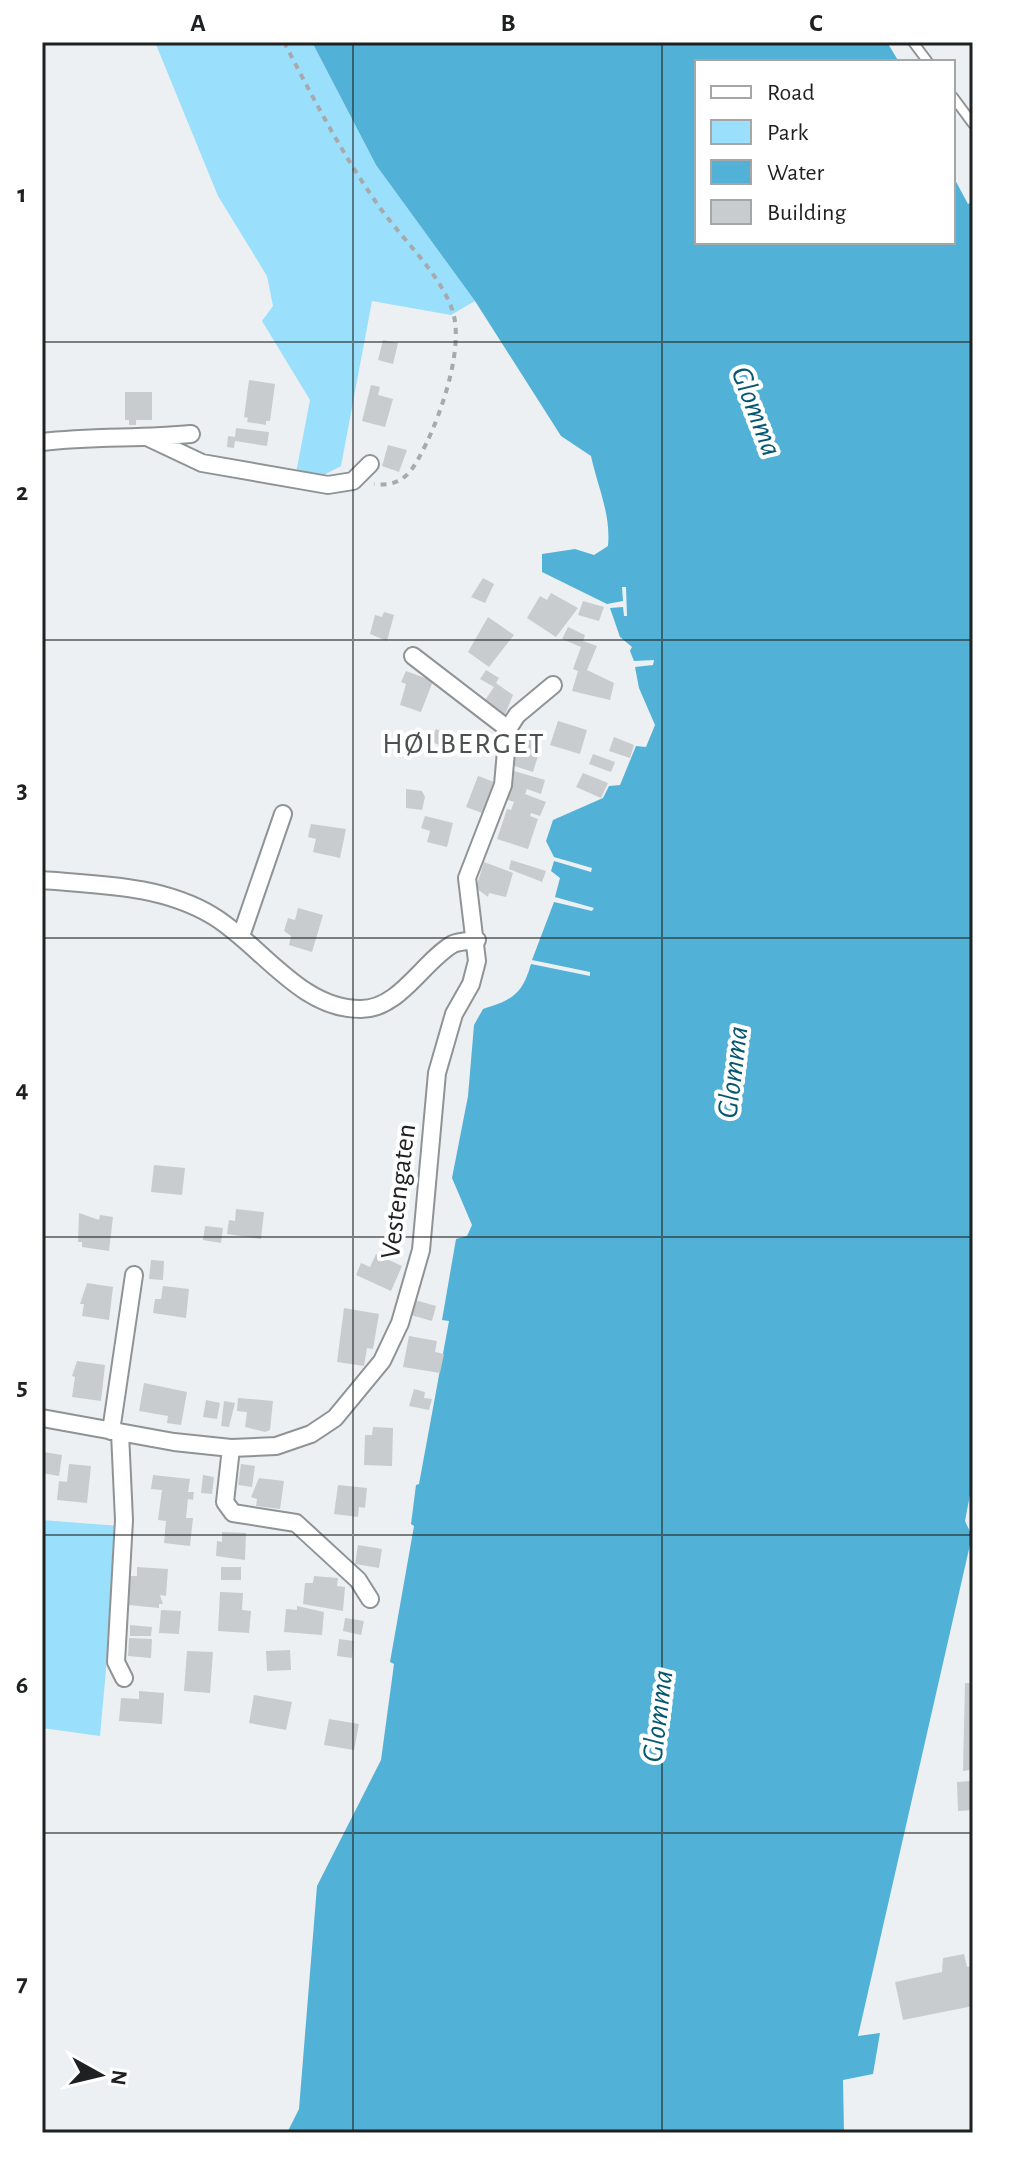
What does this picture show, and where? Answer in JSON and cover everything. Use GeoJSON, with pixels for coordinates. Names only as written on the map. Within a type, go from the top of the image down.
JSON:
{"type":"FeatureCollection","features":[{"type":"Feature","properties":{"kind":"street"},"geometry":{"type":"LineString","coordinates":[[42,442],[83,437],[149,438],[191,434]]}},
{"type":"Feature","properties":{"kind":"street"},"geometry":{"type":"LineString","coordinates":[[149,438],[202,463],[328,485],[353,481],[370,464]]}},
{"type":"Feature","properties":{"kind":"street"},"geometry":{"type":"LineString","coordinates":[[413,656],[508,729],[524,708],[553,685]]}},
{"type":"Feature","properties":{"kind":"street","name":"Vestengaten"},"geometry":{"type":"LineString","coordinates":[[42,1418],[231,1448],[276,1446],[311,1434],[335,1418],[382,1361],[400,1323],[421,1250],[437,1073],[454,1014],[471,984],[477,961],[477,940],[466,892],[467,878],[503,785],[508,729]]}},
{"type":"Feature","properties":{"kind":"street"},"geometry":{"type":"LineString","coordinates":[[241,936],[283,814]]}},
{"type":"Feature","properties":{"kind":"street"},"geometry":{"type":"LineString","coordinates":[[42,880],[143,889],[212,915],[321,1001],[364,1010],[385,1001],[408,984],[454,943],[477,940]]}},
{"type":"Feature","properties":{"kind":"street"},"geometry":{"type":"LineString","coordinates":[[124,1678],[116,1662],[123,1557],[116,1432],[134,1275]]}},
{"type":"Feature","properties":{"kind":"street"},"geometry":{"type":"LineString","coordinates":[[231,1448],[225,1502],[233,1513],[296,1523],[358,1580],[370,1599]]}},
{"type":"Feature","properties":{"kind":"lane"},"geometry":{"type":"LineString","coordinates":[[913,42],[926,60]]}},
{"type":"Feature","properties":{"kind":"lane"},"geometry":{"type":"LineString","coordinates":[[955,100],[973,124]]}},
{"type":"Feature","properties":{"kind":"path"},"geometry":{"type":"LineString","coordinates":[[284,42],[355,170],[427,268],[446,297],[454,319],[453,357],[446,391],[416,465],[404,480],[392,485],[353,481]]}},
{"type":"Feature","properties":{"kind":"green space"},"geometry":{"type":"Polygon","coordinates":[[[155,42],[312,42],[376,165],[475,301],[451,315],[372,301],[341,466],[320,477],[296,473],[310,400],[262,321],[273,306],[267,276],[218,196],[155,42]]]}},
{"type":"Feature","properties":{"kind":"green space"},"geometry":{"type":"Polygon","coordinates":[[[42,1520],[119,1526],[100,1736],[42,1728],[42,1520]]]}},
{"type":"Feature","properties":{"kind":"water","name":"Glomma"},"geometry":{"type":"Polygon","coordinates":[[[312,42],[887,42],[898,60],[695,60],[695,244],[955,244],[955,180],[968,204],[973,201],[973,1479],[965,1521],[972,1536],[858,2036],[880,2033],[873,2074],[843,2080],[844,2133],[287,2133],[299,2109],[317,1886],[381,1760],[394,1664],[390,1662],[414,1526],[411,1524],[416,1485],[419,1484],[449,1321],[442,1320],[456,1239],[467,1236],[472,1225],[452,1178],[468,1096],[474,1025],[483,1009],[509,999],[520,989],[531,964],[590,976],[590,972],[532,960],[554,902],[592,911],[594,908],[555,897],[560,878],[551,871],[554,861],[591,872],[592,868],[554,857],[546,841],[553,820],[603,798],[609,786],[620,785],[636,746],[646,747],[655,725],[639,688],[635,667],[653,665],[654,660],[634,661],[630,651],[632,647],[620,637],[610,608],[623,607],[624,616],[627,616],[626,587],[622,587],[623,601],[607,604],[542,572],[542,554],[575,549],[594,555],[608,546],[606,512],[591,456],[561,436],[475,301],[376,165],[312,42]]]}},
{"type":"Feature","properties":{"kind":"building"},"geometry":{"type":"Polygon","coordinates":[[[383,340],[398,343],[393,364],[378,360],[383,340]]]}},
{"type":"Feature","properties":{"kind":"building"},"geometry":{"type":"Polygon","coordinates":[[[249,380],[275,384],[270,421],[266,421],[266,425],[247,422],[248,418],[244,417],[249,380]]]}},
{"type":"Feature","properties":{"kind":"building"},"geometry":{"type":"Polygon","coordinates":[[[371,385],[380,387],[378,395],[393,399],[385,427],[362,421],[371,385]]]}},
{"type":"Feature","properties":{"kind":"building"},"geometry":{"type":"Polygon","coordinates":[[[125,392],[152,392],[152,420],[136,420],[136,425],[129,425],[129,420],[125,420],[125,392]]]}},
{"type":"Feature","properties":{"kind":"building"},"geometry":{"type":"Polygon","coordinates":[[[236,428],[269,432],[267,446],[235,441],[234,448],[227,447],[228,436],[235,437],[236,428]]]}},
{"type":"Feature","properties":{"kind":"building"},"geometry":{"type":"Polygon","coordinates":[[[388,445],[407,450],[399,472],[382,466],[388,445]]]}},
{"type":"Feature","properties":{"kind":"building"},"geometry":{"type":"Polygon","coordinates":[[[483,578],[494,584],[485,603],[471,597],[483,578]]]}},
{"type":"Feature","properties":{"kind":"building"},"geometry":{"type":"Polygon","coordinates":[[[551,593],[578,608],[556,637],[527,618],[540,596],[547,600],[551,593]]]}},
{"type":"Feature","properties":{"kind":"building"},"geometry":{"type":"Polygon","coordinates":[[[583,601],[604,607],[599,621],[578,615],[583,601]]]}},
{"type":"Feature","properties":{"kind":"building"},"geometry":{"type":"Polygon","coordinates":[[[384,612],[394,615],[387,641],[370,634],[375,615],[382,617],[384,612]]]}},
{"type":"Feature","properties":{"kind":"building"},"geometry":{"type":"Polygon","coordinates":[[[488,617],[514,635],[489,667],[468,652],[488,617]]]}},
{"type":"Feature","properties":{"kind":"building"},"geometry":{"type":"Polygon","coordinates":[[[568,627],[585,635],[583,641],[597,646],[587,670],[614,683],[610,700],[572,691],[578,671],[573,669],[581,647],[562,639],[568,627]]]}},
{"type":"Feature","properties":{"kind":"building"},"geometry":{"type":"Polygon","coordinates":[[[486,670],[499,678],[496,683],[513,695],[504,717],[483,703],[494,687],[480,679],[486,670]]]}},
{"type":"Feature","properties":{"kind":"building"},"geometry":{"type":"Polygon","coordinates":[[[406,671],[433,681],[421,712],[400,705],[406,684],[401,682],[406,671]]]}},
{"type":"Feature","properties":{"kind":"building"},"geometry":{"type":"Polygon","coordinates":[[[558,721],[587,730],[580,754],[550,745],[558,721]]]}},
{"type":"Feature","properties":{"kind":"building"},"geometry":{"type":"Polygon","coordinates":[[[436,729],[444,733],[444,747],[430,741],[436,729]]]}},
{"type":"Feature","properties":{"kind":"building"},"geometry":{"type":"Polygon","coordinates":[[[516,736],[542,743],[533,772],[508,764],[516,736]]]}},
{"type":"Feature","properties":{"kind":"building"},"geometry":{"type":"Polygon","coordinates":[[[614,737],[634,745],[630,758],[609,751],[614,737]]]}},
{"type":"Feature","properties":{"kind":"building"},"geometry":{"type":"Polygon","coordinates":[[[593,754],[615,762],[611,772],[589,764],[593,754]]]}},
{"type":"Feature","properties":{"kind":"building"},"geometry":{"type":"Polygon","coordinates":[[[514,771],[545,780],[541,794],[527,789],[525,794],[546,802],[540,816],[531,813],[530,816],[538,819],[528,849],[497,839],[507,809],[511,810],[514,802],[505,799],[514,771]]]}},
{"type":"Feature","properties":{"kind":"building"},"geometry":{"type":"Polygon","coordinates":[[[583,773],[608,783],[601,798],[576,787],[583,773]]]}},
{"type":"Feature","properties":{"kind":"building"},"geometry":{"type":"Polygon","coordinates":[[[478,776],[494,782],[482,813],[466,807],[478,776]]]}},
{"type":"Feature","properties":{"kind":"building"},"geometry":{"type":"Polygon","coordinates":[[[406,789],[422,791],[425,797],[422,810],[406,808],[406,789]]]}},
{"type":"Feature","properties":{"kind":"building"},"geometry":{"type":"Polygon","coordinates":[[[425,816],[453,823],[447,847],[427,842],[430,831],[421,828],[425,816]]]}},
{"type":"Feature","properties":{"kind":"building"},"geometry":{"type":"Polygon","coordinates":[[[311,824],[346,829],[340,858],[313,852],[316,839],[308,837],[311,824]]]}},
{"type":"Feature","properties":{"kind":"building"},"geometry":{"type":"Polygon","coordinates":[[[511,860],[546,871],[542,882],[509,869],[511,860]]]}},
{"type":"Feature","properties":{"kind":"building"},"geometry":{"type":"Polygon","coordinates":[[[484,862],[513,873],[506,897],[489,893],[488,897],[476,888],[484,862]]]}},
{"type":"Feature","properties":{"kind":"building"},"geometry":{"type":"Polygon","coordinates":[[[298,908],[323,915],[312,952],[289,945],[291,936],[284,931],[288,918],[295,920],[298,908]]]}},
{"type":"Feature","properties":{"kind":"building"},"geometry":{"type":"Polygon","coordinates":[[[154,1165],[185,1168],[182,1195],[151,1192],[154,1165]]]}},
{"type":"Feature","properties":{"kind":"building"},"geometry":{"type":"Polygon","coordinates":[[[236,1209],[264,1212],[261,1239],[227,1234],[229,1220],[235,1221],[236,1209]]]}},
{"type":"Feature","properties":{"kind":"building"},"geometry":{"type":"Polygon","coordinates":[[[79,1213],[99,1220],[100,1215],[113,1217],[109,1251],[82,1247],[82,1242],[78,1242],[79,1213]]]}},
{"type":"Feature","properties":{"kind":"building"},"geometry":{"type":"Polygon","coordinates":[[[205,1226],[223,1228],[221,1243],[203,1240],[205,1226]]]}},
{"type":"Feature","properties":{"kind":"building"},"geometry":{"type":"Polygon","coordinates":[[[376,1254],[402,1266],[391,1291],[356,1275],[361,1263],[370,1267],[376,1254]]]}},
{"type":"Feature","properties":{"kind":"building"},"geometry":{"type":"Polygon","coordinates":[[[151,1260],[164,1261],[163,1280],[149,1279],[151,1260]]]}},
{"type":"Feature","properties":{"kind":"building"},"geometry":{"type":"Polygon","coordinates":[[[87,1283],[113,1287],[109,1320],[82,1316],[84,1304],[80,1304],[87,1283]]]}},
{"type":"Feature","properties":{"kind":"building"},"geometry":{"type":"Polygon","coordinates":[[[163,1286],[189,1289],[186,1318],[153,1313],[155,1299],[161,1299],[163,1286]]]}},
{"type":"Feature","properties":{"kind":"building"},"geometry":{"type":"Polygon","coordinates":[[[415,1300],[436,1306],[432,1321],[411,1315],[415,1300]]]}},
{"type":"Feature","properties":{"kind":"building"},"geometry":{"type":"Polygon","coordinates":[[[344,1308],[379,1314],[373,1349],[367,1348],[364,1366],[337,1362],[344,1308]]]}},
{"type":"Feature","properties":{"kind":"building"},"geometry":{"type":"Polygon","coordinates":[[[409,1336],[437,1341],[435,1352],[444,1354],[440,1373],[403,1367],[409,1336]]]}},
{"type":"Feature","properties":{"kind":"building"},"geometry":{"type":"Polygon","coordinates":[[[77,1361],[105,1365],[101,1401],[72,1397],[75,1377],[72,1376],[77,1361]]]}},
{"type":"Feature","properties":{"kind":"building"},"geometry":{"type":"Polygon","coordinates":[[[144,1383],[187,1392],[181,1425],[167,1423],[168,1416],[139,1411],[144,1383]]]}},
{"type":"Feature","properties":{"kind":"building"},"geometry":{"type":"Polygon","coordinates":[[[414,1389],[425,1392],[424,1398],[432,1399],[429,1410],[409,1406],[414,1389]]]}},
{"type":"Feature","properties":{"kind":"building"},"geometry":{"type":"Polygon","coordinates":[[[238,1398],[273,1401],[270,1430],[265,1432],[245,1427],[247,1412],[237,1411],[238,1398]]]}},
{"type":"Feature","properties":{"kind":"building"},"geometry":{"type":"Polygon","coordinates":[[[206,1400],[220,1403],[217,1419],[203,1417],[206,1400]]]}},
{"type":"Feature","properties":{"kind":"building"},"geometry":{"type":"Polygon","coordinates":[[[224,1401],[235,1403],[229,1427],[221,1426],[224,1401]]]}},
{"type":"Feature","properties":{"kind":"building"},"geometry":{"type":"Polygon","coordinates":[[[373,1427],[393,1428],[392,1466],[364,1465],[365,1435],[372,1435],[373,1427]]]}},
{"type":"Feature","properties":{"kind":"building"},"geometry":{"type":"Polygon","coordinates":[[[44,1452],[62,1455],[59,1476],[42,1473],[44,1452]]]}},
{"type":"Feature","properties":{"kind":"building"},"geometry":{"type":"Polygon","coordinates":[[[69,1464],[91,1466],[87,1503],[57,1500],[59,1481],[67,1482],[69,1464]]]}},
{"type":"Feature","properties":{"kind":"building"},"geometry":{"type":"Polygon","coordinates":[[[241,1464],[255,1466],[252,1487],[238,1485],[241,1464]]]}},
{"type":"Feature","properties":{"kind":"building"},"geometry":{"type":"Polygon","coordinates":[[[153,1475],[190,1479],[188,1492],[194,1492],[193,1500],[188,1499],[186,1518],[193,1518],[190,1546],[164,1543],[166,1521],[158,1520],[162,1490],[151,1489],[153,1475]]]}},
{"type":"Feature","properties":{"kind":"building"},"geometry":{"type":"Polygon","coordinates":[[[203,1475],[214,1477],[212,1494],[201,1493],[203,1475]]]}},
{"type":"Feature","properties":{"kind":"building"},"geometry":{"type":"Polygon","coordinates":[[[259,1478],[284,1481],[280,1509],[256,1506],[257,1499],[251,1497],[259,1478]]]}},
{"type":"Feature","properties":{"kind":"building"},"geometry":{"type":"Polygon","coordinates":[[[338,1485],[367,1488],[365,1508],[359,1507],[358,1517],[334,1514],[338,1485]]]}},
{"type":"Feature","properties":{"kind":"building"},"geometry":{"type":"Polygon","coordinates":[[[222,1532],[246,1533],[245,1560],[216,1556],[217,1541],[222,1542],[222,1532]]]}},
{"type":"Feature","properties":{"kind":"building"},"geometry":{"type":"Polygon","coordinates":[[[358,1545],[382,1549],[379,1568],[355,1564],[358,1545]]]}},
{"type":"Feature","properties":{"kind":"building"},"geometry":{"type":"Polygon","coordinates":[[[137,1567],[168,1569],[166,1596],[160,1595],[163,1604],[159,1604],[159,1608],[129,1605],[130,1576],[137,1576],[137,1567]]]}},
{"type":"Feature","properties":{"kind":"building"},"geometry":{"type":"Polygon","coordinates":[[[221,1567],[241,1567],[241,1580],[221,1580],[221,1567]]]}},
{"type":"Feature","properties":{"kind":"building"},"geometry":{"type":"Polygon","coordinates":[[[314,1576],[338,1578],[337,1586],[345,1587],[343,1611],[303,1604],[305,1583],[313,1583],[314,1576]]]}},
{"type":"Feature","properties":{"kind":"building"},"geometry":{"type":"Polygon","coordinates":[[[220,1592],[243,1593],[242,1610],[251,1611],[249,1633],[218,1631],[220,1592]]]}},
{"type":"Feature","properties":{"kind":"building"},"geometry":{"type":"Polygon","coordinates":[[[297,1606],[324,1612],[322,1635],[284,1632],[286,1609],[297,1610],[297,1606]]]}},
{"type":"Feature","properties":{"kind":"building"},"geometry":{"type":"Polygon","coordinates":[[[161,1610],[181,1611],[179,1634],[159,1633],[161,1610]]]}},
{"type":"Feature","properties":{"kind":"building"},"geometry":{"type":"Polygon","coordinates":[[[345,1618],[364,1621],[361,1635],[343,1631],[345,1618]]]}},
{"type":"Feature","properties":{"kind":"building"},"geometry":{"type":"Polygon","coordinates":[[[130,1625],[152,1627],[151,1636],[130,1636],[130,1625]]]}},
{"type":"Feature","properties":{"kind":"building"},"geometry":{"type":"Polygon","coordinates":[[[129,1638],[152,1639],[151,1658],[128,1656],[129,1638]]]}},
{"type":"Feature","properties":{"kind":"building"},"geometry":{"type":"Polygon","coordinates":[[[339,1639],[354,1641],[352,1658],[337,1656],[339,1639]]]}},
{"type":"Feature","properties":{"kind":"building"},"geometry":{"type":"Polygon","coordinates":[[[290,1650],[291,1670],[267,1671],[266,1651],[290,1650]]]}},
{"type":"Feature","properties":{"kind":"building"},"geometry":{"type":"Polygon","coordinates":[[[187,1651],[213,1652],[210,1693],[184,1691],[187,1651]]]}},
{"type":"Feature","properties":{"kind":"building"},"geometry":{"type":"Polygon","coordinates":[[[965,1683],[973,1683],[973,1810],[958,1811],[957,1782],[970,1781],[970,1770],[963,1771],[965,1683]]]}},
{"type":"Feature","properties":{"kind":"building"},"geometry":{"type":"Polygon","coordinates":[[[139,1691],[164,1693],[162,1724],[119,1721],[121,1698],[139,1699],[139,1691]]]}},
{"type":"Feature","properties":{"kind":"building"},"geometry":{"type":"Polygon","coordinates":[[[254,1695],[292,1702],[286,1730],[249,1723],[254,1695]]]}},
{"type":"Feature","properties":{"kind":"building"},"geometry":{"type":"Polygon","coordinates":[[[329,1719],[359,1724],[354,1750],[324,1745],[329,1719]]]}},
{"type":"Feature","properties":{"kind":"building"},"geometry":{"type":"Polygon","coordinates":[[[964,1954],[967,1967],[973,1966],[973,2006],[903,2020],[895,1982],[942,1972],[943,1958],[964,1954]]]}},
{"type":"Feature","properties":{"kind":"district","name":"HØLBERGET"},"geometry":{"type":"Point","coordinates":[464,743]}}]}
